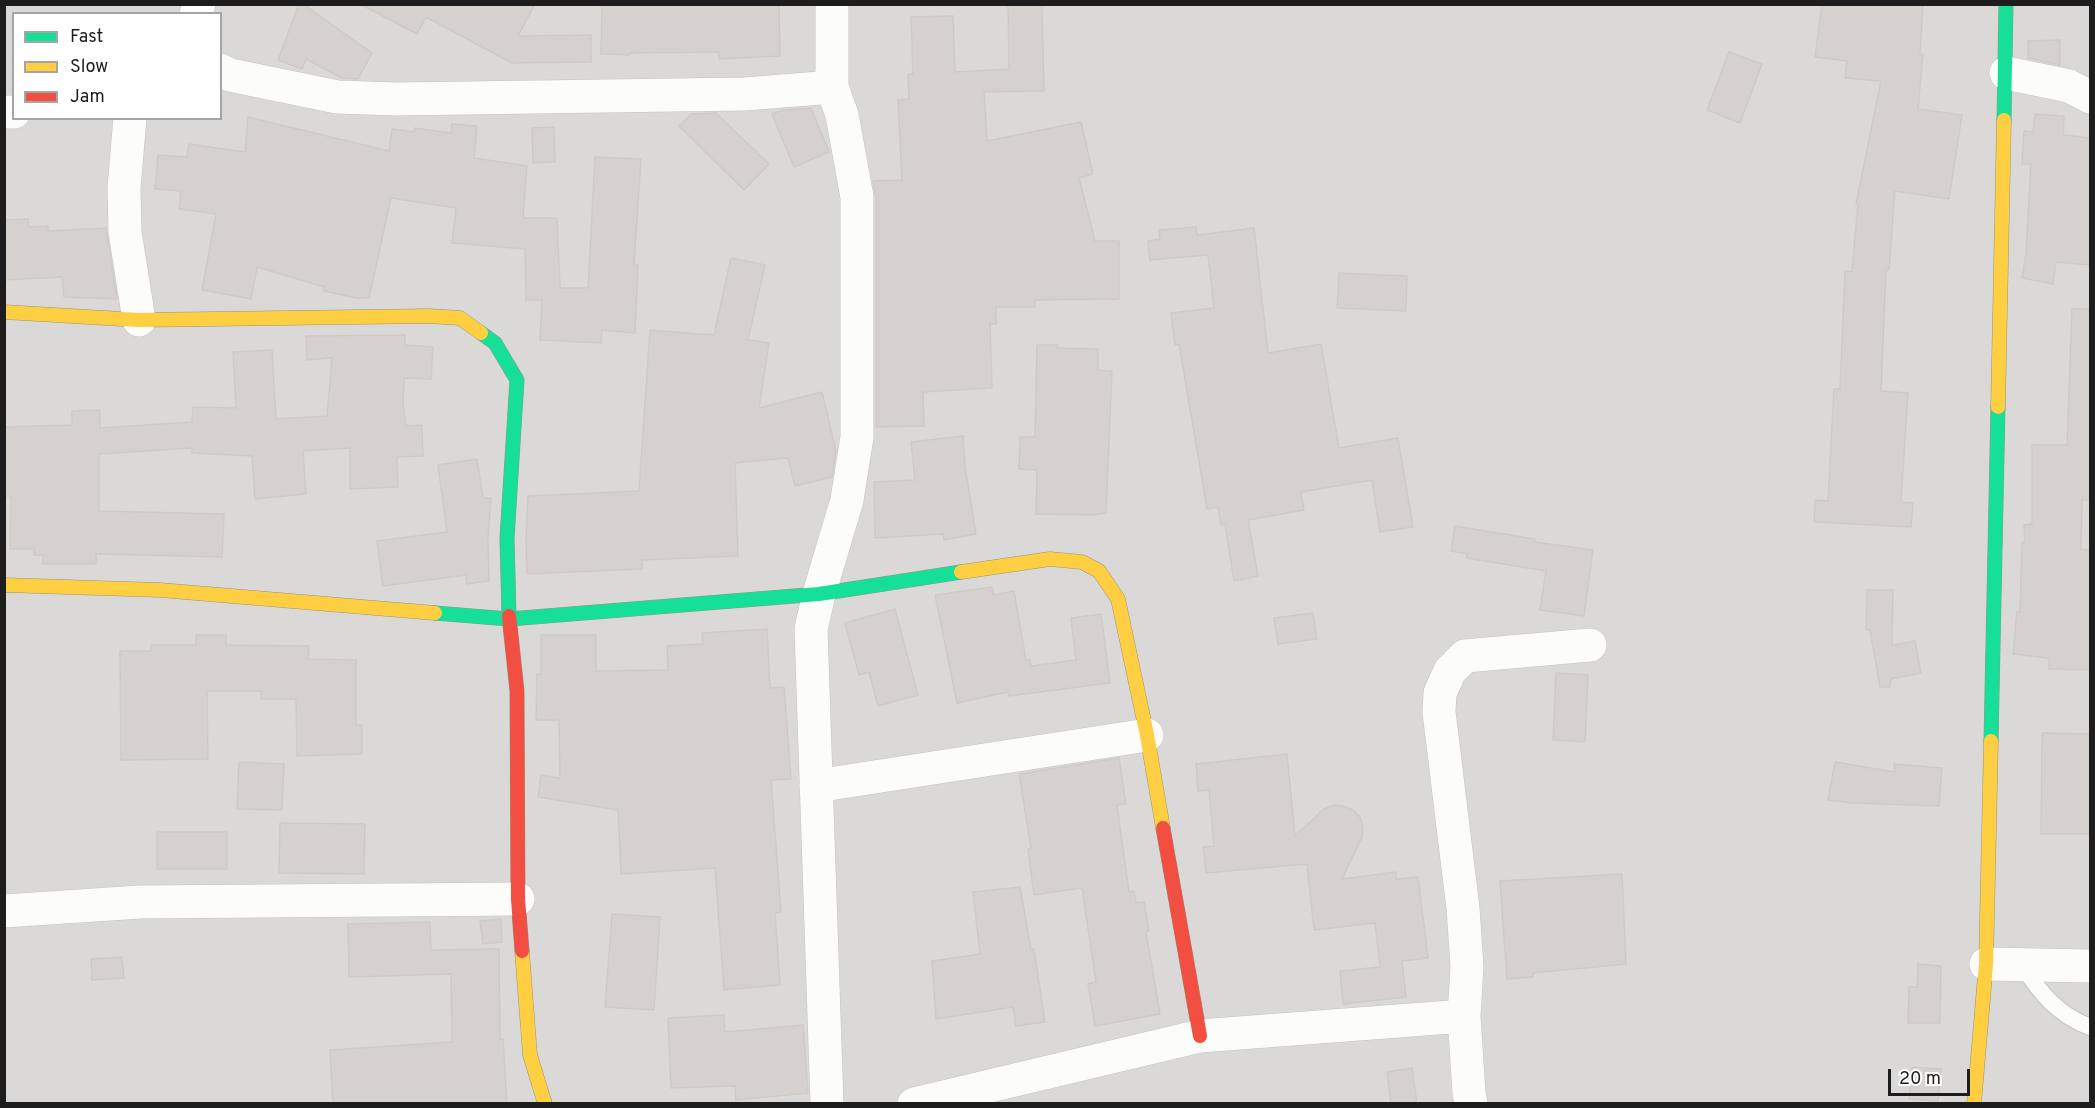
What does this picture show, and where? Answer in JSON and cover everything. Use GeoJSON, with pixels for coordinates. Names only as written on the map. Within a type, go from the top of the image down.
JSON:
{"type":"FeatureCollection","features":[{"type":"Feature","properties":{"kind":"street"},"geometry":{"type":"LineString","coordinates":[[827,1104],[811,628],[847,500],[857,437],[856,197],[842,115],[832,87],[832,4]]}},
{"type":"Feature","properties":{"kind":"street"},"geometry":{"type":"LineString","coordinates":[[1974,1104],[1986,964],[2006,4]]}},
{"type":"Feature","properties":{"kind":"street"},"geometry":{"type":"LineString","coordinates":[[222,71],[230,75],[337,97],[396,99],[745,94],[832,87]]}},
{"type":"Feature","properties":{"kind":"street"},"geometry":{"type":"LineString","coordinates":[[2006,73],[2069,86],[2091,97]]}},
{"type":"Feature","properties":{"kind":"street"},"geometry":{"type":"LineString","coordinates":[[130,120],[124,188],[125,232],[139,320]]}},
{"type":"Feature","properties":{"kind":"street"},"geometry":{"type":"LineString","coordinates":[[4,312],[139,320],[429,316],[460,318],[495,343],[517,380],[507,538],[509,619],[517,691],[518,899],[530,1055],[545,1104]]}},
{"type":"Feature","properties":{"kind":"street"},"geometry":{"type":"LineString","coordinates":[[4,585],[160,590],[509,619],[819,594],[1050,559],[1082,562],[1099,571],[1119,599],[1147,735],[1200,1036]]}},
{"type":"Feature","properties":{"kind":"street"},"geometry":{"type":"LineString","coordinates":[[1472,1104],[1469,1092],[1464,1016],[1467,967],[1439,712],[1440,693],[1450,671],[1465,656],[1590,645]]}},
{"type":"Feature","properties":{"kind":"street"},"geometry":{"type":"LineString","coordinates":[[816,786],[1147,735]]}},
{"type":"Feature","properties":{"kind":"street"},"geometry":{"type":"LineString","coordinates":[[4,911],[140,902],[518,899]]}},
{"type":"Feature","properties":{"kind":"street"},"geometry":{"type":"LineString","coordinates":[[1986,964],[2091,966]]}},
{"type":"Feature","properties":{"kind":"street"},"geometry":{"type":"LineString","coordinates":[[914,1104],[1200,1036],[1464,1016]]}},
{"type":"Feature","properties":{"kind":"lane"},"geometry":{"type":"LineString","coordinates":[[2022,965],[2042,994],[2074,1021],[2091,1027]]}},
{"type":"Feature","properties":{"kind":"shaded area"},"geometry":{"type":"Polygon","coordinates":[[[5,5],[2090,5],[2090,1103],[5,1103],[5,5]]]}},
{"type":"Feature","properties":{"kind":"building"},"geometry":{"type":"Polygon","coordinates":[[[299,4],[303,4],[372,53],[358,79],[342,78],[306,59],[302,69],[278,60],[299,4]]]}},
{"type":"Feature","properties":{"kind":"building"},"geometry":{"type":"Polygon","coordinates":[[[360,4],[535,4],[518,36],[591,35],[591,62],[512,63],[426,17],[417,34],[360,4]]]}},
{"type":"Feature","properties":{"kind":"building"},"geometry":{"type":"Polygon","coordinates":[[[602,4],[779,4],[780,56],[719,59],[719,52],[601,54],[602,4]]]}},
{"type":"Feature","properties":{"kind":"building"},"geometry":{"type":"Polygon","coordinates":[[[1008,4],[1042,4],[1044,91],[984,92],[987,141],[1081,122],[1093,174],[1079,178],[1095,241],[1119,241],[1119,299],[1035,300],[1035,307],[996,307],[996,324],[990,324],[992,388],[923,392],[924,426],[876,427],[876,197],[873,181],[902,180],[898,100],[909,99],[908,74],[913,74],[911,17],[953,16],[955,72],[1009,69],[1008,4]]]}},
{"type":"Feature","properties":{"kind":"building"},"geometry":{"type":"Polygon","coordinates":[[[1822,4],[1923,4],[1920,54],[1923,54],[1918,109],[1962,115],[1949,199],[1895,191],[1889,270],[1886,270],[1881,391],[1908,393],[1901,502],[1913,503],[1911,527],[1814,522],[1815,500],[1828,501],[1834,389],[1840,389],[1845,271],[1852,272],[1858,204],[1856,204],[1881,81],[1845,78],[1847,61],[1815,57],[1822,4]]]}},
{"type":"Feature","properties":{"kind":"building"},"geometry":{"type":"Polygon","coordinates":[[[2060,40],[2060,65],[2028,58],[2028,41],[2060,40]]]}},
{"type":"Feature","properties":{"kind":"building"},"geometry":{"type":"Polygon","coordinates":[[[1729,52],[1762,64],[1740,123],[1707,110],[1729,52]]]}},
{"type":"Feature","properties":{"kind":"building"},"geometry":{"type":"Polygon","coordinates":[[[811,108],[829,152],[794,167],[772,114],[783,110],[811,108]]]}},
{"type":"Feature","properties":{"kind":"building"},"geometry":{"type":"Polygon","coordinates":[[[716,113],[769,164],[744,190],[679,126],[691,114],[716,113]]]}},
{"type":"Feature","properties":{"kind":"building"},"geometry":{"type":"Polygon","coordinates":[[[2035,114],[2064,116],[2063,135],[2091,138],[2091,265],[2056,262],[2053,284],[2022,278],[2026,253],[2031,164],[2022,164],[2024,131],[2033,132],[2035,114]]]}},
{"type":"Feature","properties":{"kind":"building"},"geometry":{"type":"Polygon","coordinates":[[[248,117],[389,151],[392,129],[414,132],[415,128],[451,133],[452,124],[477,126],[474,158],[527,166],[523,218],[557,218],[560,288],[588,288],[595,157],[641,159],[634,265],[638,265],[635,333],[602,330],[601,343],[540,340],[542,300],[526,300],[525,249],[452,243],[456,208],[391,198],[369,298],[356,298],[324,291],[324,287],[257,267],[251,299],[202,290],[216,214],[179,209],[181,191],[155,189],[158,155],[187,157],[189,144],[245,152],[248,117]]]}},
{"type":"Feature","properties":{"kind":"building"},"geometry":{"type":"Polygon","coordinates":[[[554,127],[555,162],[533,163],[532,128],[554,127]]]}},
{"type":"Feature","properties":{"kind":"building"},"geometry":{"type":"Polygon","coordinates":[[[28,219],[29,227],[48,226],[48,231],[106,228],[117,299],[64,297],[62,277],[4,280],[4,220],[28,219]]]}},
{"type":"Feature","properties":{"kind":"building"},"geometry":{"type":"Polygon","coordinates":[[[1196,227],[1197,235],[1254,228],[1268,353],[1321,344],[1339,448],[1398,438],[1413,527],[1380,532],[1372,480],[1301,492],[1304,510],[1248,520],[1258,576],[1234,581],[1225,524],[1221,525],[1218,507],[1207,509],[1179,344],[1175,345],[1171,313],[1214,308],[1208,255],[1150,260],[1148,241],[1160,239],[1159,230],[1196,227]]]}},
{"type":"Feature","properties":{"kind":"building"},"geometry":{"type":"Polygon","coordinates":[[[731,258],[765,265],[748,340],[769,343],[759,408],[822,392],[836,451],[832,477],[795,486],[788,458],[735,463],[738,556],[642,560],[642,569],[527,574],[528,496],[639,491],[650,330],[714,335],[731,258]]]}},
{"type":"Feature","properties":{"kind":"building"},"geometry":{"type":"Polygon","coordinates":[[[1339,273],[1407,276],[1406,311],[1337,308],[1339,273]]]}},
{"type":"Feature","properties":{"kind":"building"},"geometry":{"type":"Polygon","coordinates":[[[2072,309],[2091,309],[2091,500],[2082,500],[2081,549],[2091,550],[2091,670],[2049,669],[2049,658],[2013,654],[2017,612],[2020,612],[2024,525],[2032,524],[2032,445],[2067,445],[2072,309]]]}},
{"type":"Feature","properties":{"kind":"building"},"geometry":{"type":"Polygon","coordinates":[[[405,335],[405,345],[433,347],[431,379],[404,378],[403,403],[406,426],[422,425],[423,456],[397,457],[398,487],[350,489],[350,448],[303,451],[306,494],[255,499],[252,456],[192,453],[192,448],[99,454],[99,511],[224,514],[222,557],[96,554],[96,564],[43,564],[43,555],[34,555],[34,549],[10,549],[11,496],[4,496],[4,427],[72,425],[72,411],[100,410],[100,428],[192,422],[193,407],[236,408],[233,352],[272,350],[276,419],[327,416],[332,358],[307,360],[306,336],[405,335]]]}},
{"type":"Feature","properties":{"kind":"building"},"geometry":{"type":"Polygon","coordinates":[[[1037,345],[1098,349],[1098,370],[1112,371],[1106,513],[1036,514],[1037,470],[1019,469],[1020,437],[1035,437],[1037,345]]]}},
{"type":"Feature","properties":{"kind":"building"},"geometry":{"type":"Polygon","coordinates":[[[963,436],[965,466],[976,534],[944,540],[943,534],[875,538],[874,482],[915,480],[911,442],[963,436]]]}},
{"type":"Feature","properties":{"kind":"building"},"geometry":{"type":"Polygon","coordinates":[[[477,459],[483,498],[491,498],[488,538],[489,581],[467,584],[466,575],[383,586],[377,541],[447,532],[438,465],[477,459]]]}},
{"type":"Feature","properties":{"kind":"building"},"geometry":{"type":"Polygon","coordinates":[[[1455,526],[1535,539],[1535,542],[1593,550],[1584,616],[1540,610],[1546,571],[1466,558],[1467,554],[1451,551],[1455,526]]]}},
{"type":"Feature","properties":{"kind":"building"},"geometry":{"type":"Polygon","coordinates":[[[992,587],[994,595],[1014,591],[1026,660],[1030,660],[1031,666],[1076,660],[1071,618],[1101,614],[1110,683],[1009,696],[1008,692],[957,703],[935,595],[992,587]]]}},
{"type":"Feature","properties":{"kind":"building"},"geometry":{"type":"Polygon","coordinates":[[[1867,590],[1893,590],[1892,645],[1915,641],[1921,673],[1891,679],[1890,687],[1880,687],[1870,630],[1866,630],[1867,590]]]}},
{"type":"Feature","properties":{"kind":"building"},"geometry":{"type":"Polygon","coordinates":[[[895,609],[918,695],[878,706],[869,672],[859,675],[845,623],[895,609]]]}},
{"type":"Feature","properties":{"kind":"building"},"geometry":{"type":"Polygon","coordinates":[[[1313,613],[1317,639],[1278,644],[1274,618],[1313,613]]]}},
{"type":"Feature","properties":{"kind":"building"},"geometry":{"type":"Polygon","coordinates":[[[767,629],[770,688],[784,687],[791,779],[771,780],[781,912],[775,913],[780,985],[724,990],[715,868],[621,874],[618,810],[538,797],[541,775],[560,778],[559,720],[536,720],[537,674],[541,674],[541,635],[596,635],[596,671],[668,670],[667,646],[703,644],[702,633],[767,629]]]}},
{"type":"Feature","properties":{"kind":"building"},"geometry":{"type":"Polygon","coordinates":[[[196,635],[226,635],[226,645],[309,646],[308,659],[356,660],[356,725],[362,725],[362,754],[297,756],[296,699],[261,699],[261,691],[207,691],[208,759],[121,760],[120,651],[151,651],[151,645],[196,645],[196,635]]]}},
{"type":"Feature","properties":{"kind":"building"},"geometry":{"type":"Polygon","coordinates":[[[1556,673],[1588,675],[1585,742],[1553,740],[1556,673]]]}},
{"type":"Feature","properties":{"kind":"building"},"geometry":{"type":"Polygon","coordinates":[[[2042,733],[2091,734],[2091,834],[2041,834],[2042,733]]]}},
{"type":"Feature","properties":{"kind":"building"},"geometry":{"type":"Polygon","coordinates":[[[1287,754],[1295,836],[1324,809],[1334,805],[1343,806],[1353,810],[1360,817],[1363,826],[1362,837],[1342,879],[1396,872],[1396,879],[1418,877],[1428,958],[1402,961],[1406,997],[1343,1004],[1340,971],[1380,967],[1375,923],[1314,930],[1307,864],[1206,873],[1203,847],[1214,846],[1209,790],[1198,791],[1196,764],[1287,754]]]}},
{"type":"Feature","properties":{"kind":"building"},"geometry":{"type":"Polygon","coordinates":[[[1119,758],[1126,804],[1117,805],[1129,892],[1134,891],[1136,903],[1144,902],[1149,931],[1146,932],[1160,1014],[1095,1026],[1088,984],[1096,982],[1082,888],[1034,895],[1028,849],[1031,848],[1019,774],[1119,758]]]}},
{"type":"Feature","properties":{"kind":"building"},"geometry":{"type":"Polygon","coordinates":[[[239,762],[284,764],[282,810],[237,809],[239,762]]]}},
{"type":"Feature","properties":{"kind":"building"},"geometry":{"type":"Polygon","coordinates":[[[1835,762],[1895,772],[1894,764],[1942,768],[1939,806],[1828,800],[1835,762]]]}},
{"type":"Feature","properties":{"kind":"building"},"geometry":{"type":"Polygon","coordinates":[[[280,823],[365,824],[364,874],[279,873],[280,823]]]}},
{"type":"Feature","properties":{"kind":"building"},"geometry":{"type":"Polygon","coordinates":[[[157,832],[227,832],[227,869],[157,869],[157,832]]]}},
{"type":"Feature","properties":{"kind":"building"},"geometry":{"type":"Polygon","coordinates":[[[1622,874],[1626,964],[1533,973],[1533,977],[1507,979],[1500,881],[1622,874]]]}},
{"type":"Feature","properties":{"kind":"building"},"geometry":{"type":"Polygon","coordinates":[[[1020,887],[1031,949],[1034,949],[1045,1022],[1016,1026],[1013,1007],[936,1019],[932,961],[980,954],[973,892],[1020,887]]]}},
{"type":"Feature","properties":{"kind":"building"},"geometry":{"type":"Polygon","coordinates":[[[612,914],[660,917],[654,1010],[605,1007],[612,914]]]}},
{"type":"Feature","properties":{"kind":"building"},"geometry":{"type":"Polygon","coordinates":[[[501,919],[502,942],[483,944],[480,921],[501,919]]]}},
{"type":"Feature","properties":{"kind":"building"},"geometry":{"type":"Polygon","coordinates":[[[430,922],[431,950],[499,949],[500,1039],[503,1039],[507,1104],[333,1104],[330,1050],[452,1042],[451,974],[349,977],[348,924],[430,922]]]}},
{"type":"Feature","properties":{"kind":"building"},"geometry":{"type":"Polygon","coordinates":[[[122,957],[124,978],[92,980],[91,959],[122,957]]]}},
{"type":"Feature","properties":{"kind":"building"},"geometry":{"type":"Polygon","coordinates":[[[1918,964],[1941,966],[1940,1023],[1908,1023],[1909,987],[1917,987],[1918,964]]]}},
{"type":"Feature","properties":{"kind":"building"},"geometry":{"type":"Polygon","coordinates":[[[724,1015],[725,1032],[803,1025],[808,1093],[736,1100],[735,1086],[671,1088],[668,1018],[724,1015]]]}},
{"type":"Feature","properties":{"kind":"building"},"geometry":{"type":"Polygon","coordinates":[[[1912,1067],[1941,1069],[1938,1101],[1909,1099],[1912,1067]]]}},
{"type":"Feature","properties":{"kind":"building"},"geometry":{"type":"Polygon","coordinates":[[[1412,1068],[1417,1104],[1391,1104],[1387,1072],[1412,1068]]]}},
{"type":"Feature","properties":{"kind":"traffic: fast"},"geometry":{"type":"LineString","coordinates":[[2004,120],[2006,4]]}},
{"type":"Feature","properties":{"kind":"traffic: fast"},"geometry":{"type":"LineString","coordinates":[[481,333],[495,343],[517,380],[507,538],[509,616]]}},
{"type":"Feature","properties":{"kind":"traffic: fast"},"geometry":{"type":"LineString","coordinates":[[1991,741],[1998,407]]}},
{"type":"Feature","properties":{"kind":"traffic: fast"},"geometry":{"type":"LineString","coordinates":[[435,613],[509,619],[819,594],[961,572]]}},
{"type":"Feature","properties":{"kind":"traffic: slow"},"geometry":{"type":"LineString","coordinates":[[1998,407],[2004,120]]}},
{"type":"Feature","properties":{"kind":"traffic: slow"},"geometry":{"type":"LineString","coordinates":[[4,312],[139,320],[429,316],[460,318],[481,333]]}},
{"type":"Feature","properties":{"kind":"traffic: slow"},"geometry":{"type":"LineString","coordinates":[[961,572],[1050,559],[1082,562],[1099,571],[1118,599],[1147,735],[1163,828]]}},
{"type":"Feature","properties":{"kind":"traffic: slow"},"geometry":{"type":"LineString","coordinates":[[4,585],[160,590],[435,613]]}},
{"type":"Feature","properties":{"kind":"traffic: slow"},"geometry":{"type":"LineString","coordinates":[[1974,1104],[1986,964],[1991,741]]}},
{"type":"Feature","properties":{"kind":"traffic: slow"},"geometry":{"type":"LineString","coordinates":[[522,951],[530,1055],[545,1104]]}},
{"type":"Feature","properties":{"kind":"traffic: jam"},"geometry":{"type":"LineString","coordinates":[[509,616],[517,691],[518,899],[522,951]]}},
{"type":"Feature","properties":{"kind":"traffic: jam"},"geometry":{"type":"LineString","coordinates":[[1163,828],[1200,1036]]}}]}
